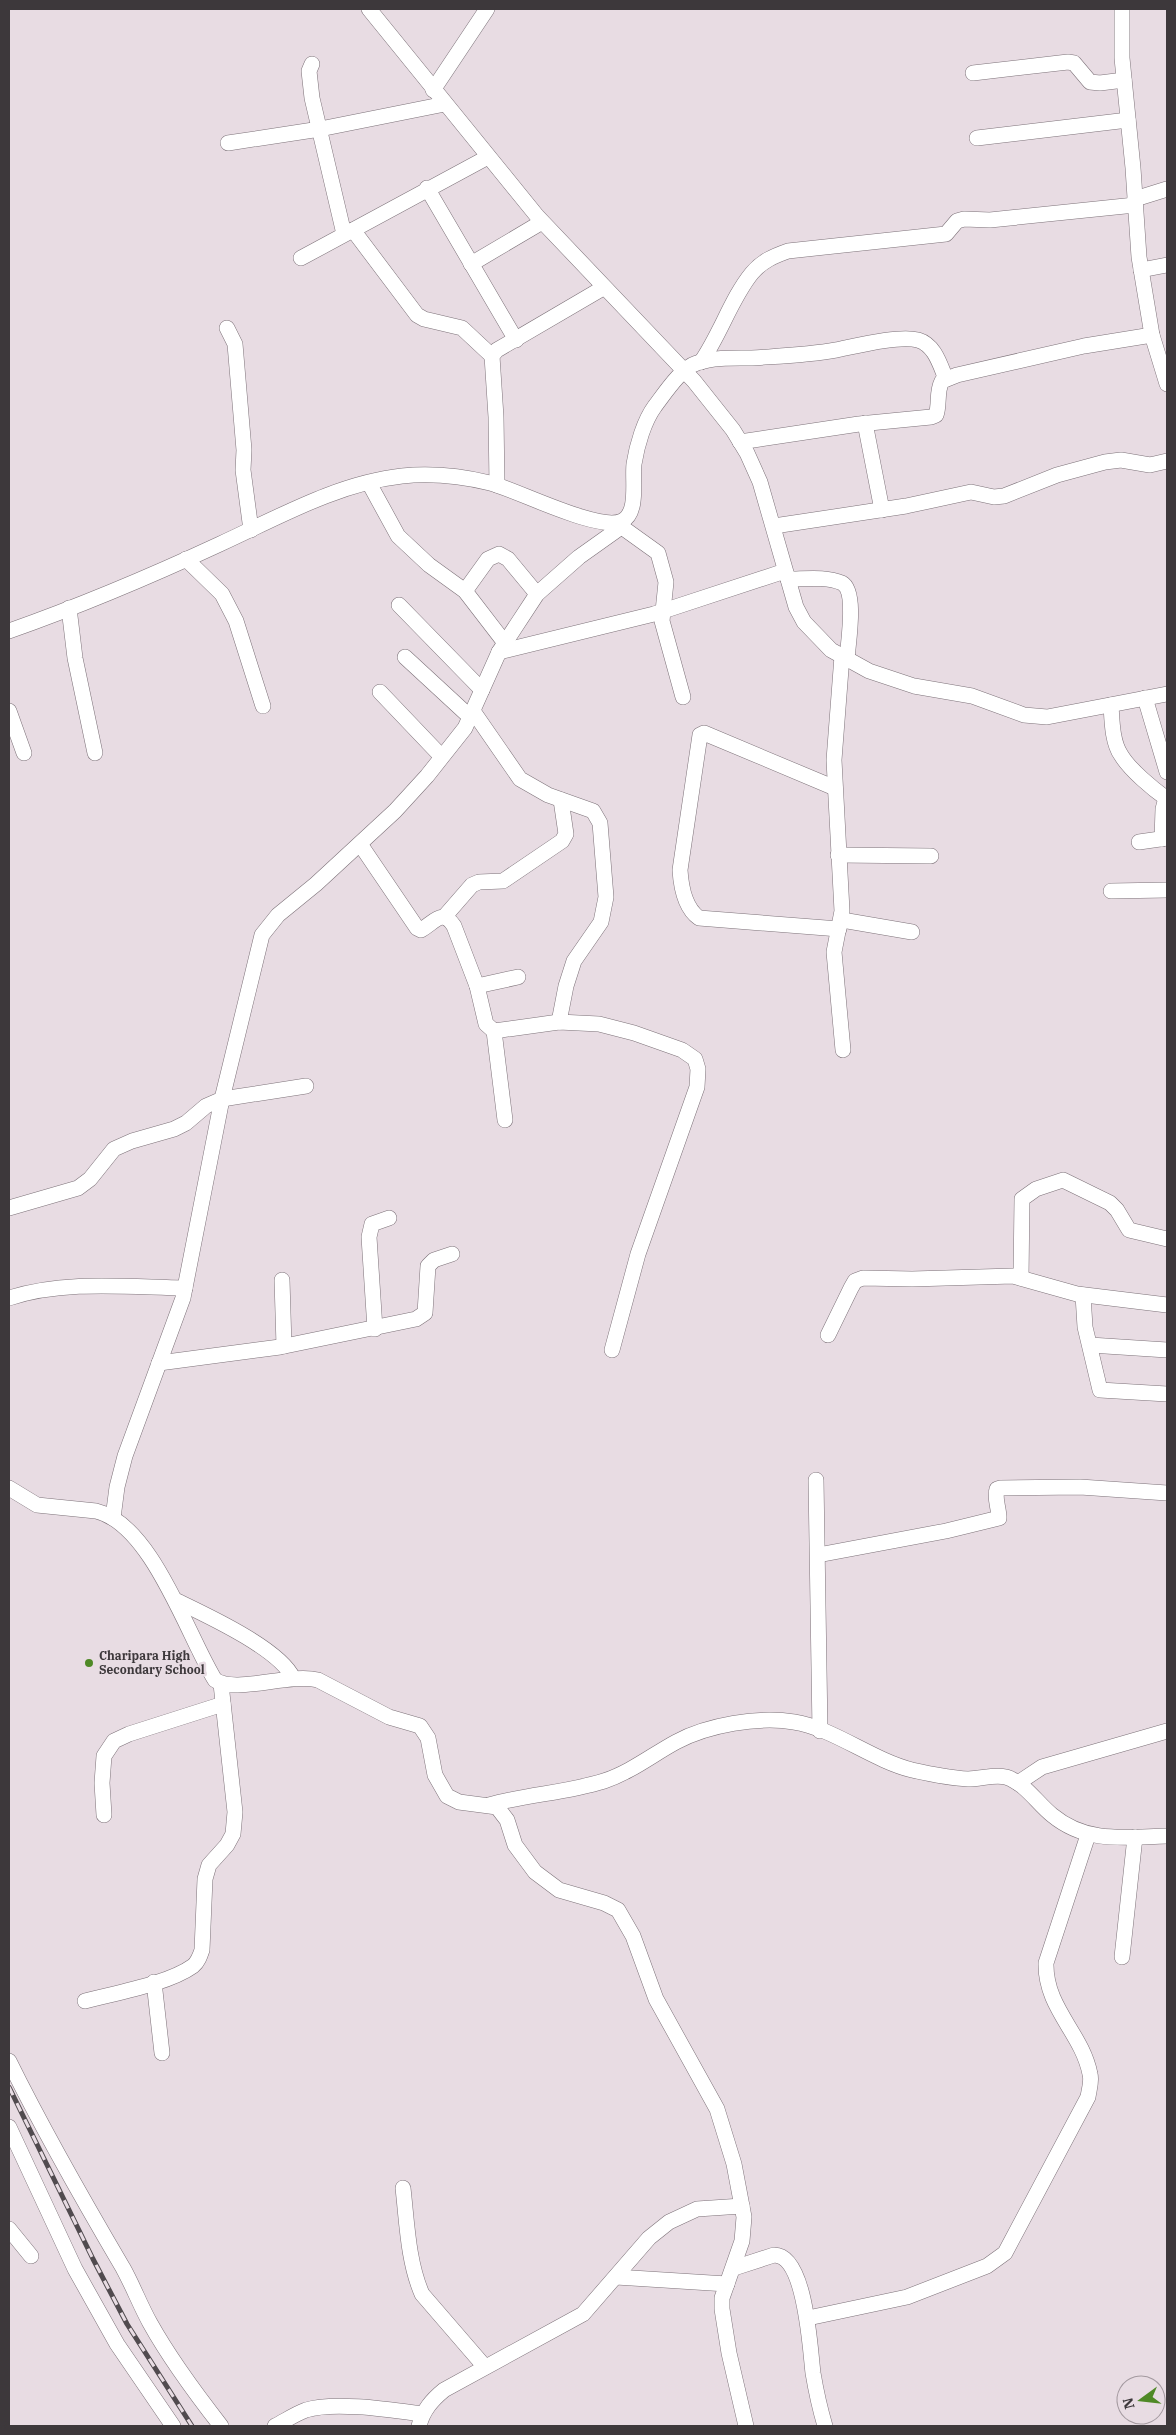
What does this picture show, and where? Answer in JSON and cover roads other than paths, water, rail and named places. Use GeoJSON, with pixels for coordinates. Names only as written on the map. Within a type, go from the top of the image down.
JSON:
{"type":"FeatureCollection","features":[{"type":"Feature","properties":{"kind":"street"},"geometry":{"type":"LineString","coordinates":[[369,9],[444,104],[542,222],[684,372],[711,402],[740,442],[760,482],[796,607],[804,622],[831,650],[869,671],[914,686],[972,696],[1036,718],[1167,694]]}},
{"type":"Feature","properties":{"kind":"street"},"geometry":{"type":"LineString","coordinates":[[433,90],[487,9]]}},
{"type":"Feature","properties":{"kind":"street"},"geometry":{"type":"LineString","coordinates":[[1122,9],[1124,80],[1141,270],[1158,337],[1167,384]]}},
{"type":"Feature","properties":{"kind":"street"},"geometry":{"type":"LineString","coordinates":[[974,73],[1068,62],[1074,63],[1090,82],[1100,83],[1124,80]]}},
{"type":"Feature","properties":{"kind":"street"},"geometry":{"type":"LineString","coordinates":[[312,64],[309,72],[312,98],[349,232],[418,315],[424,319],[462,328],[492,356],[496,417],[496,485]]}},
{"type":"Feature","properties":{"kind":"street"},"geometry":{"type":"LineString","coordinates":[[228,143],[320,129],[444,104]]}},
{"type":"Feature","properties":{"kind":"street"},"geometry":{"type":"LineString","coordinates":[[977,138],[1128,120]]}},
{"type":"Feature","properties":{"kind":"street"},"geometry":{"type":"LineString","coordinates":[[301,258],[427,188],[488,157]]}},
{"type":"Feature","properties":{"kind":"street"},"geometry":{"type":"LineString","coordinates":[[427,188],[516,340]]}},
{"type":"Feature","properties":{"kind":"street"},"geometry":{"type":"LineString","coordinates":[[702,362],[751,274],[772,257],[788,251],[946,234],[957,221],[964,219],[990,220],[1135,202],[1167,189]]}},
{"type":"Feature","properties":{"kind":"street"},"geometry":{"type":"LineString","coordinates":[[471,264],[542,222]]}},
{"type":"Feature","properties":{"kind":"street"},"geometry":{"type":"LineString","coordinates":[[1141,270],[1167,265]]}},
{"type":"Feature","properties":{"kind":"street"},"geometry":{"type":"LineString","coordinates":[[492,356],[603,288]]}},
{"type":"Feature","properties":{"kind":"street"},"geometry":{"type":"LineString","coordinates":[[227,328],[235,344],[244,450],[243,470],[251,530]]}},
{"type":"Feature","properties":{"kind":"street"},"geometry":{"type":"LineString","coordinates":[[740,442],[865,423],[936,415],[940,385],[946,379],[1020,360],[1158,337]]}},
{"type":"Feature","properties":{"kind":"street"},"geometry":{"type":"LineString","coordinates":[[113,1518],[117,1487],[125,1456],[185,1288],[222,1099],[262,935],[278,915],[395,811],[465,728],[502,648],[538,594],[578,558],[617,530],[620,523],[629,516],[632,506],[634,463],[641,436],[653,408],[691,366],[702,362],[784,356],[887,341],[917,340],[928,346],[935,353],[946,379]]}},
{"type":"Feature","properties":{"kind":"street"},"geometry":{"type":"LineString","coordinates":[[865,423],[882,510]]}},
{"type":"Feature","properties":{"kind":"street"},"geometry":{"type":"LineString","coordinates":[[774,526],[882,510],[971,492],[1004,496],[1057,475],[1105,462],[1121,460],[1150,465],[1167,461]]}},
{"type":"Feature","properties":{"kind":"street"},"geometry":{"type":"LineString","coordinates":[[9,631],[186,559],[342,490],[400,476],[455,476],[496,485],[587,518],[608,523],[620,523],[658,553],[666,582],[662,621],[683,697]]}},
{"type":"Feature","properties":{"kind":"street"},"geometry":{"type":"LineString","coordinates":[[369,483],[398,536],[428,565],[465,591],[502,648]]}},
{"type":"Feature","properties":{"kind":"street"},"geometry":{"type":"LineString","coordinates":[[465,591],[488,559],[498,554],[508,559],[538,594]]}},
{"type":"Feature","properties":{"kind":"street"},"geometry":{"type":"LineString","coordinates":[[186,559],[222,594],[236,621],[263,706]]}},
{"type":"Feature","properties":{"kind":"street"},"geometry":{"type":"LineString","coordinates":[[502,648],[662,611],[787,575],[828,579],[843,584],[848,588],[851,602],[834,760],[840,924],[834,960],[843,1050]]}},
{"type":"Feature","properties":{"kind":"street"},"geometry":{"type":"LineString","coordinates":[[399,605],[482,690]]}},
{"type":"Feature","properties":{"kind":"street"},"geometry":{"type":"LineString","coordinates":[[69,608],[74,658],[95,753]]}},
{"type":"Feature","properties":{"kind":"street"},"geometry":{"type":"LineString","coordinates":[[405,657],[471,714],[520,779],[548,795],[593,811],[600,823],[606,897],[600,922],[574,961],[566,986],[560,1022]]}},
{"type":"Feature","properties":{"kind":"street"},"geometry":{"type":"LineString","coordinates":[[380,692],[441,756]]}},
{"type":"Feature","properties":{"kind":"street"},"geometry":{"type":"LineString","coordinates":[[1145,698],[1167,772]]}},
{"type":"Feature","properties":{"kind":"street"},"geometry":{"type":"LineString","coordinates":[[1111,705],[1114,734],[1120,755],[1166,798],[1163,809],[1165,838],[1139,842]]}},
{"type":"Feature","properties":{"kind":"street"},"geometry":{"type":"LineString","coordinates":[[9,711],[24,753]]}},
{"type":"Feature","properties":{"kind":"street"},"geometry":{"type":"LineString","coordinates":[[835,788],[704,733],[700,735],[680,870],[683,891],[694,915],[707,921],[840,924],[912,932]]}},
{"type":"Feature","properties":{"kind":"street"},"geometry":{"type":"LineString","coordinates":[[360,844],[417,928],[421,930],[445,916],[472,885],[479,882],[503,881],[562,841],[566,834],[561,800]]}},
{"type":"Feature","properties":{"kind":"street"},"geometry":{"type":"LineString","coordinates":[[838,855],[931,856]]}},
{"type":"Feature","properties":{"kind":"street"},"geometry":{"type":"LineString","coordinates":[[1111,891],[1167,890]]}},
{"type":"Feature","properties":{"kind":"street"},"geometry":{"type":"LineString","coordinates":[[445,916],[450,919],[454,926],[477,986],[486,1024],[494,1031],[505,1120]]}},
{"type":"Feature","properties":{"kind":"street"},"geometry":{"type":"LineString","coordinates":[[477,986],[518,977]]}},
{"type":"Feature","properties":{"kind":"street"},"geometry":{"type":"LineString","coordinates":[[494,1031],[560,1022],[599,1024],[634,1033],[682,1050],[695,1059],[698,1069],[697,1087],[638,1254],[612,1350]]}},
{"type":"Feature","properties":{"kind":"street"},"geometry":{"type":"LineString","coordinates":[[9,1208],[70,1192],[84,1185],[114,1149],[132,1140],[174,1129],[186,1123],[206,1106],[222,1099],[306,1086]]}},
{"type":"Feature","properties":{"kind":"street"},"geometry":{"type":"LineString","coordinates":[[1021,1278],[1022,1199],[1036,1189],[1053,1182],[1063,1180],[1110,1203],[1117,1210],[1129,1230],[1167,1239]]}},
{"type":"Feature","properties":{"kind":"street"},"geometry":{"type":"LineString","coordinates":[[375,1329],[369,1237],[372,1224],[389,1218]]}},
{"type":"Feature","properties":{"kind":"street"},"geometry":{"type":"LineString","coordinates":[[159,1363],[284,1346],[375,1329],[416,1319],[425,1313],[428,1266],[434,1260],[452,1254]]}},
{"type":"Feature","properties":{"kind":"street"},"geometry":{"type":"LineString","coordinates":[[828,1335],[855,1281],[862,1278],[912,1279],[988,1276],[1021,1278],[1057,1290],[1083,1295],[1167,1304]]}},
{"type":"Feature","properties":{"kind":"street"},"geometry":{"type":"LineString","coordinates":[[282,1280],[284,1346]]}},
{"type":"Feature","properties":{"kind":"street"},"geometry":{"type":"LineString","coordinates":[[9,1298],[33,1291],[57,1288],[185,1288]]}},
{"type":"Feature","properties":{"kind":"street"},"geometry":{"type":"LineString","coordinates":[[1083,1295],[1085,1327],[1100,1390],[1167,1394]]}},
{"type":"Feature","properties":{"kind":"street"},"geometry":{"type":"LineString","coordinates":[[1090,1345],[1167,1350]]}},
{"type":"Feature","properties":{"kind":"street"},"geometry":{"type":"LineString","coordinates":[[816,1480],[820,1731]]}},
{"type":"Feature","properties":{"kind":"street"},"geometry":{"type":"LineString","coordinates":[[818,1555],[946,1531],[999,1518],[996,1489],[1000,1488],[1080,1487],[1167,1492]]}},
{"type":"Feature","properties":{"kind":"street"},"geometry":{"type":"LineString","coordinates":[[9,1488],[37,1505],[96,1511],[113,1518],[147,1555],[177,1601],[210,1673],[221,1684],[236,1812],[233,1834],[227,1845],[209,1865],[205,1879],[200,1958],[189,1968],[170,1978],[84,2001]]}},
{"type":"Feature","properties":{"kind":"street"},"geometry":{"type":"LineString","coordinates":[[177,1601],[241,1634],[280,1661],[290,1671],[293,1678]]}},
{"type":"Feature","properties":{"kind":"street"},"geometry":{"type":"LineString","coordinates":[[221,1684],[236,1685],[293,1678],[318,1680],[389,1717],[420,1726],[428,1738],[436,1775],[447,1796],[459,1802],[489,1805],[502,1812],[515,1845],[535,1872],[559,1890],[604,1903],[618,1910],[633,1936],[656,1999],[698,2072],[723,2124],[742,2206],[744,2226],[742,2241],[734,2268],[722,2298],[723,2323],[746,2426]]}},
{"type":"Feature","properties":{"kind":"street"},"geometry":{"type":"LineString","coordinates":[[104,1815],[102,1783],[104,1756],[114,1741],[129,1734],[223,1704]]}},
{"type":"Feature","properties":{"kind":"street"},"geometry":{"type":"LineString","coordinates":[[489,1805],[508,1799],[562,1792],[604,1780],[627,1772],[692,1734],[750,1720],[771,1719],[796,1722],[912,1770],[969,1779],[1004,1777],[1018,1783],[1053,1816],[1072,1829],[1088,1835],[1167,1836]]}},
{"type":"Feature","properties":{"kind":"street"},"geometry":{"type":"LineString","coordinates":[[1018,1783],[1042,1767],[1167,1732]]}},
{"type":"Feature","properties":{"kind":"street"},"geometry":{"type":"LineString","coordinates":[[808,2318],[907,2297],[987,2266],[1005,2253],[1088,2097],[1091,2076],[1085,2058],[1051,1997],[1045,1979],[1046,1963],[1088,1835]]}},
{"type":"Feature","properties":{"kind":"street"},"geometry":{"type":"LineString","coordinates":[[1122,1957],[1135,1837]]}},
{"type":"Feature","properties":{"kind":"street"},"geometry":{"type":"LineString","coordinates":[[154,1982],[162,2053]]}},
{"type":"Feature","properties":{"kind":"street"},"geometry":{"type":"LineString","coordinates":[[9,2061],[47,2138],[63,2161],[89,2211],[124,2271],[150,2324],[221,2426]]}},
{"type":"Feature","properties":{"kind":"street"},"geometry":{"type":"LineString","coordinates":[[9,2128],[75,2269],[117,2344],[173,2426]]}},
{"type":"Feature","properties":{"kind":"street"},"geometry":{"type":"LineString","coordinates":[[403,2188],[414,2271],[422,2294],[485,2367]]}},
{"type":"Feature","properties":{"kind":"street"},"geometry":{"type":"LineString","coordinates":[[275,2426],[304,2411],[322,2408],[364,2408],[420,2420],[434,2398],[444,2390],[583,2314],[649,2238],[669,2222],[697,2209],[742,2206]]}},
{"type":"Feature","properties":{"kind":"street"},"geometry":{"type":"LineString","coordinates":[[9,2229],[31,2256]]}},
{"type":"Feature","properties":{"kind":"street"},"geometry":{"type":"LineString","coordinates":[[734,2268],[774,2255],[780,2255],[786,2260],[799,2286],[808,2318],[813,2371],[825,2426]]}},
{"type":"Feature","properties":{"kind":"street"},"geometry":{"type":"LineString","coordinates":[[616,2277],[726,2284]]}},
{"type":"Feature","properties":{"kind":"railway"},"geometry":{"type":"LineString","coordinates":[[9,2087],[127,2324],[192,2426]]}},
{"type":"Feature","properties":{"kind":"place","name":"Charipara High Secondary School"},"geometry":{"type":"Point","coordinates":[89,1663]}}]}
